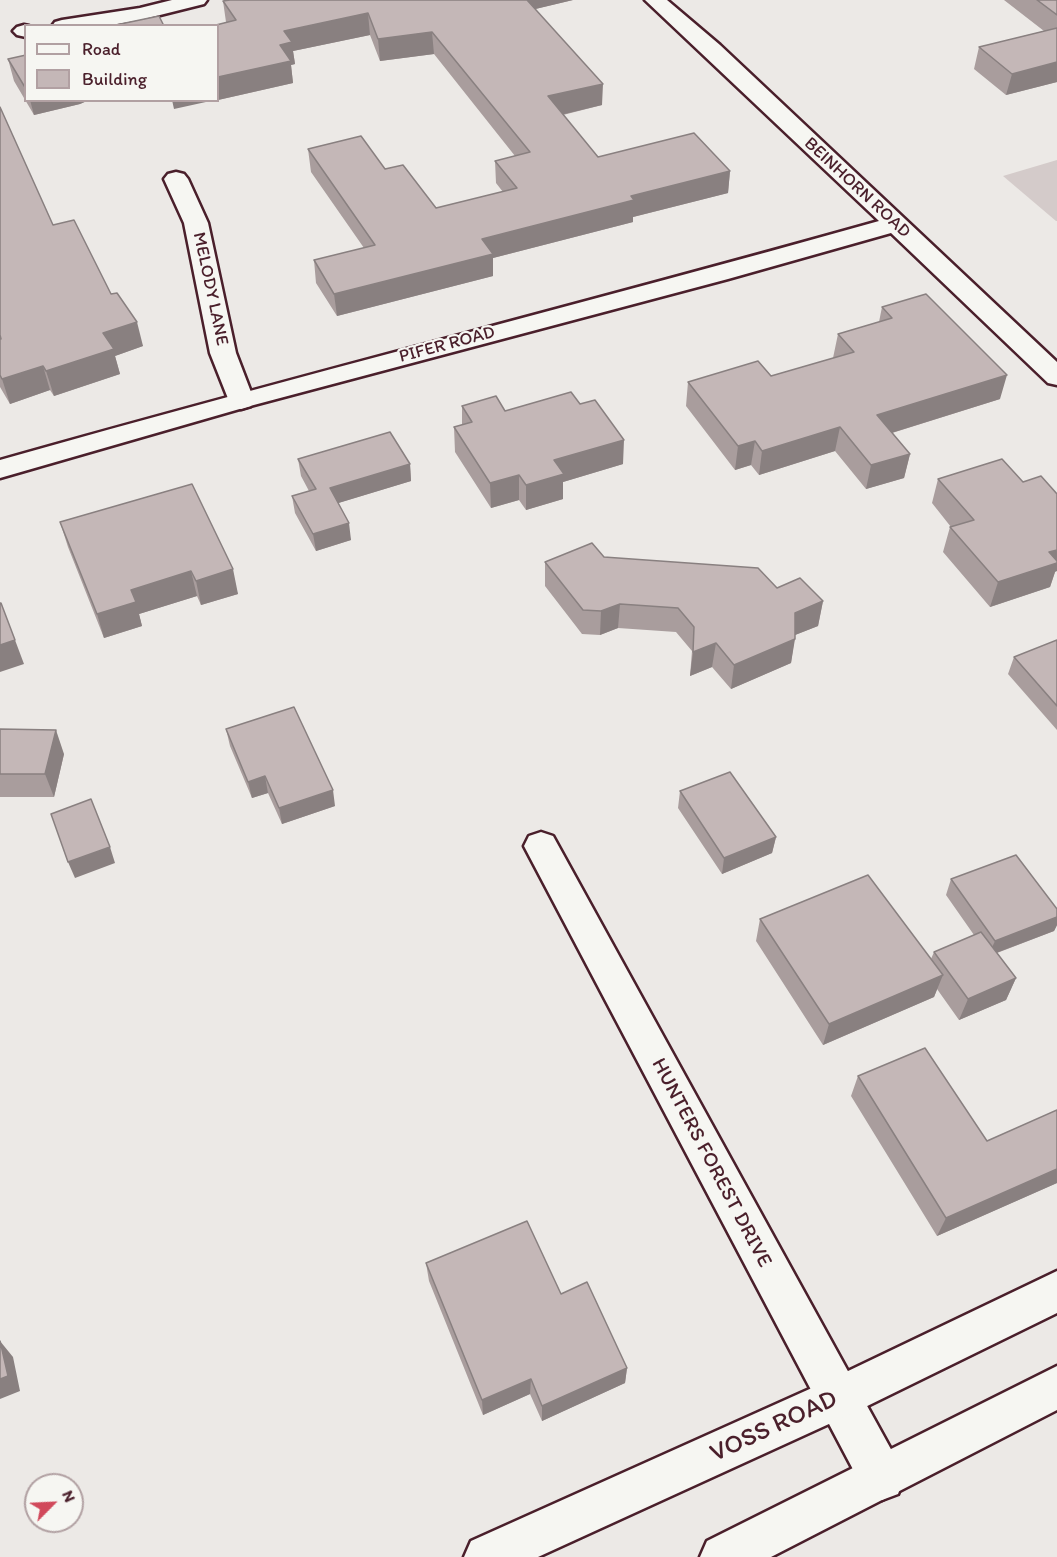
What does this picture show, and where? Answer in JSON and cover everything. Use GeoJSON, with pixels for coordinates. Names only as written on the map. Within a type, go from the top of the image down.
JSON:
{"type":"FeatureCollection","features":[{"type":"Feature","properties":{"kind":"street"},"geometry":{"type":"LineString","coordinates":[[75,24],[140,14],[197,0]]}},
{"type":"Feature","properties":{"kind":"street","name":"BEINHORN ROAD"},"geometry":{"type":"LineString","coordinates":[[656,0],[712,50],[1057,377]]}},
{"type":"Feature","properties":{"kind":"street","name":"MELODY LANE"},"geometry":{"type":"LineString","coordinates":[[176,179],[196,223],[223,353],[241,400]]}},
{"type":"Feature","properties":{"kind":"street","name":"PIFER ROAD"},"geometry":{"type":"LineString","coordinates":[[0,469],[241,400],[719,274],[896,224]]}},
{"type":"Feature","properties":{"kind":"street","name":"HUNTERS FOREST DRIVE"},"geometry":{"type":"LineString","coordinates":[[541,846],[882,1478]]}},
{"type":"Feature","properties":{"kind":"street","name":"VOSS ROAD"},"geometry":{"type":"LineString","coordinates":[[487,1557],[838,1398],[1057,1291]]}},
{"type":"Feature","properties":{"kind":"street"},"geometry":{"type":"LineString","coordinates":[[723,1557],[1057,1387]]}},
{"type":"Feature","properties":{"kind":"shaded area"},"geometry":{"type":"Polygon","coordinates":[[[1057,160],[1057,221],[1056,221],[1003,176],[1057,160]]]}},
{"type":"Feature","properties":{"kind":"building"},"geometry":{"type":"Polygon","coordinates":[[[527,0],[603,84],[548,96],[598,157],[694,133],[730,171],[631,196],[634,200],[482,239],[493,254],[334,294],[314,260],[375,245],[308,149],[361,136],[385,169],[403,165],[436,208],[517,188],[495,161],[530,152],[432,32],[378,39],[368,13],[284,31],[292,42],[280,45],[291,61],[219,77],[219,24],[236,20],[223,1],[527,0]]]}},
{"type":"Feature","properties":{"kind":"building"},"geometry":{"type":"Polygon","coordinates":[[[1037,0],[1057,0],[1057,15],[1037,0]]]}},
{"type":"Feature","properties":{"kind":"building"},"geometry":{"type":"Polygon","coordinates":[[[159,16],[163,24],[121,24],[159,16]]]}},
{"type":"Feature","properties":{"kind":"building"},"geometry":{"type":"Polygon","coordinates":[[[1057,28],[1057,62],[1012,74],[979,47],[1057,28]]]}},
{"type":"Feature","properties":{"kind":"building"},"geometry":{"type":"Polygon","coordinates":[[[24,55],[24,86],[8,59],[24,55]]]}},
{"type":"Feature","properties":{"kind":"building"},"geometry":{"type":"Polygon","coordinates":[[[0,107],[53,225],[74,220],[111,294],[117,293],[137,322],[103,333],[114,349],[46,371],[43,366],[2,379],[0,375],[0,107]]]}},
{"type":"Feature","properties":{"kind":"building"},"geometry":{"type":"Polygon","coordinates":[[[926,294],[1007,375],[877,415],[910,454],[871,465],[840,427],[762,451],[755,441],[738,446],[688,382],[758,361],[771,376],[854,352],[838,334],[892,318],[882,307],[926,294]]]}},
{"type":"Feature","properties":{"kind":"building"},"geometry":{"type":"Polygon","coordinates":[[[571,392],[580,404],[595,400],[624,440],[554,460],[564,474],[526,485],[519,475],[490,483],[454,427],[472,422],[462,406],[496,396],[505,411],[571,392]]]}},
{"type":"Feature","properties":{"kind":"building"},"geometry":{"type":"Polygon","coordinates":[[[390,432],[410,464],[330,488],[349,523],[313,534],[292,496],[316,489],[298,459],[390,432]]]}},
{"type":"Feature","properties":{"kind":"building"},"geometry":{"type":"Polygon","coordinates":[[[1002,459],[1023,482],[1041,476],[1057,494],[1057,550],[1049,552],[1057,563],[998,582],[950,527],[974,520],[938,479],[1002,459]]]}},
{"type":"Feature","properties":{"kind":"building"},"geometry":{"type":"Polygon","coordinates":[[[192,484],[233,569],[196,581],[191,571],[131,590],[136,602],[97,614],[60,522],[192,484]]]}},
{"type":"Feature","properties":{"kind":"building"},"geometry":{"type":"Polygon","coordinates":[[[592,543],[604,557],[758,568],[777,588],[800,578],[823,601],[795,613],[795,639],[734,665],[716,643],[693,652],[694,627],[678,608],[620,604],[601,611],[583,610],[545,562],[592,543]]]}},
{"type":"Feature","properties":{"kind":"building"},"geometry":{"type":"Polygon","coordinates":[[[0,603],[15,640],[0,645],[0,603]]]}},
{"type":"Feature","properties":{"kind":"building"},"geometry":{"type":"Polygon","coordinates":[[[1057,640],[1057,706],[1014,657],[1057,640]]]}},
{"type":"Feature","properties":{"kind":"building"},"geometry":{"type":"Polygon","coordinates":[[[294,707],[333,790],[279,808],[265,776],[248,782],[226,729],[294,707]]]}},
{"type":"Feature","properties":{"kind":"building"},"geometry":{"type":"Polygon","coordinates":[[[0,729],[56,730],[45,774],[0,774],[0,729]]]}},
{"type":"Feature","properties":{"kind":"building"},"geometry":{"type":"Polygon","coordinates":[[[730,772],[776,837],[724,858],[680,791],[730,772]]]}},
{"type":"Feature","properties":{"kind":"building"},"geometry":{"type":"Polygon","coordinates":[[[91,799],[110,847],[68,862],[51,814],[91,799]]]}},
{"type":"Feature","properties":{"kind":"building"},"geometry":{"type":"Polygon","coordinates":[[[1016,855],[1057,909],[1057,917],[995,941],[951,879],[1016,855]]]}},
{"type":"Feature","properties":{"kind":"building"},"geometry":{"type":"Polygon","coordinates":[[[868,875],[943,975],[829,1024],[760,919],[868,875]]]}},
{"type":"Feature","properties":{"kind":"building"},"geometry":{"type":"Polygon","coordinates":[[[981,932],[1016,978],[968,999],[934,952],[981,932]]]}},
{"type":"Feature","properties":{"kind":"building"},"geometry":{"type":"Polygon","coordinates":[[[925,1048],[987,1141],[1057,1110],[1057,1169],[946,1218],[858,1076],[925,1048]]]}},
{"type":"Feature","properties":{"kind":"building"},"geometry":{"type":"Polygon","coordinates":[[[527,1221],[561,1294],[587,1282],[627,1368],[542,1406],[531,1379],[482,1400],[426,1263],[527,1221]]]}},
{"type":"Feature","properties":{"kind":"building"},"geometry":{"type":"Polygon","coordinates":[[[0,1341],[8,1376],[0,1379],[0,1341]]]}}]}
